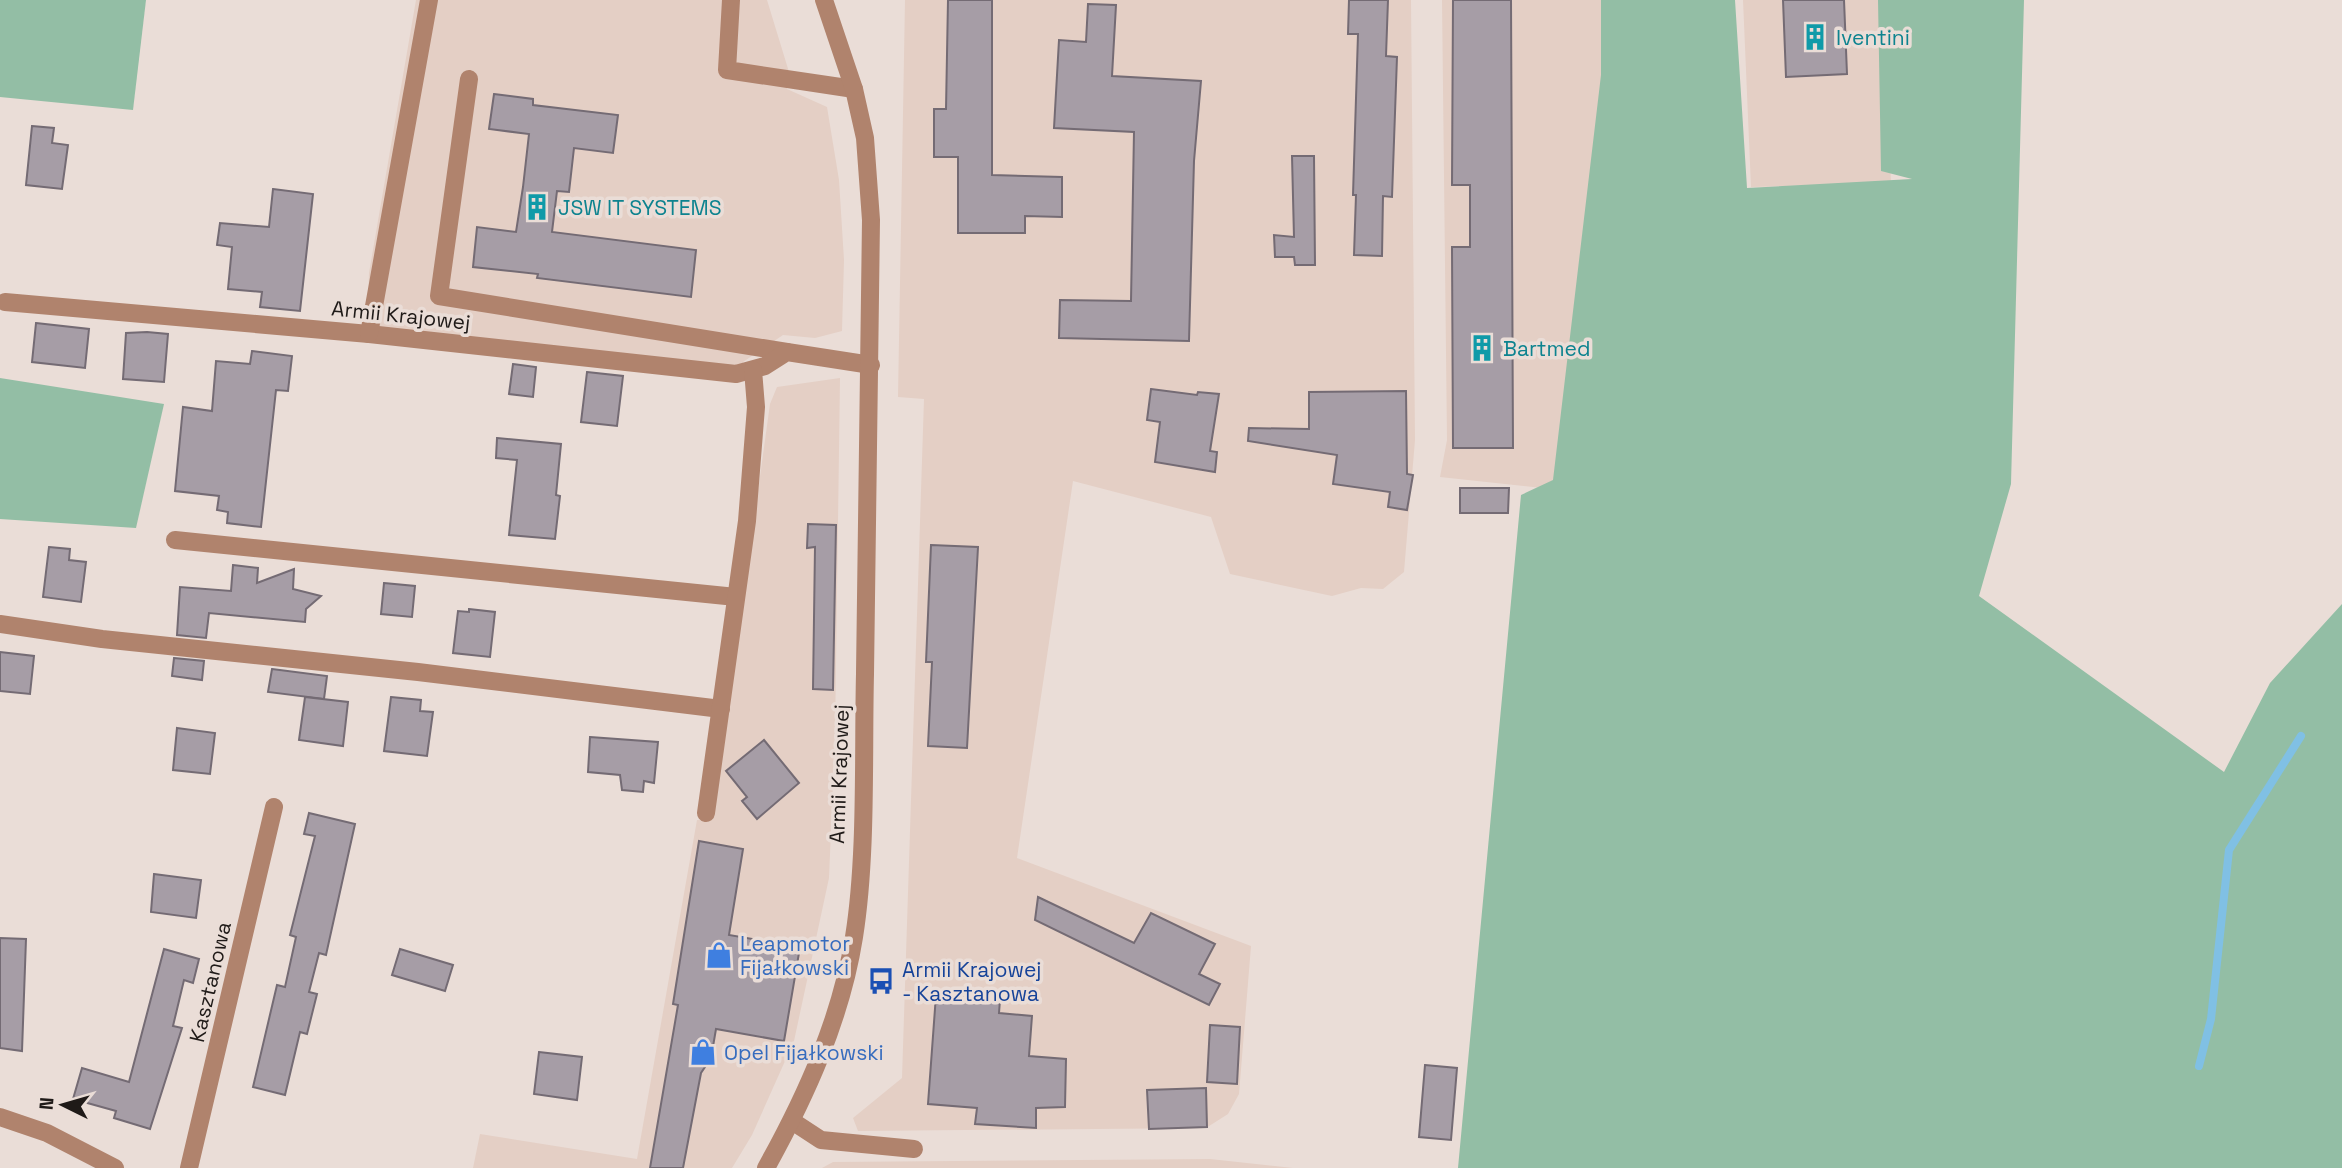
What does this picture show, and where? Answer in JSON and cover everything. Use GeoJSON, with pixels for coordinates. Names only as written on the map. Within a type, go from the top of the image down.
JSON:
{"type":"FeatureCollection","features":[{"type":"Feature","properties":{"kind":"street"},"geometry":{"type":"LineString","coordinates":[[369,334],[429,0]]}},
{"type":"Feature","properties":{"kind":"street"},"geometry":{"type":"LineString","coordinates":[[731,0],[726,70],[854,89]]}},
{"type":"Feature","properties":{"kind":"street","name":"Armii Krajowej"},"geometry":{"type":"LineString","coordinates":[[766,1168],[792,1121],[828,1038],[854,936],[862,817],[871,220],[865,138],[854,89],[824,0]]}},
{"type":"Feature","properties":{"kind":"street","name":"Armii Krajowej"},"geometry":{"type":"LineString","coordinates":[[469,79],[439,296],[870,365]]}},
{"type":"Feature","properties":{"kind":"street","name":"Armii Krajowej"},"geometry":{"type":"LineString","coordinates":[[5,302],[369,334],[736,374],[765,366],[787,352]]}},
{"type":"Feature","properties":{"kind":"street"},"geometry":{"type":"LineString","coordinates":[[706,813],[754,446],[756,407],[752,370]]}},
{"type":"Feature","properties":{"kind":"street"},"geometry":{"type":"LineString","coordinates":[[175,540],[736,597]]}},
{"type":"Feature","properties":{"kind":"street"},"geometry":{"type":"LineString","coordinates":[[0,624],[102,639],[418,672],[721,709]]}},
{"type":"Feature","properties":{"kind":"street","name":"Kasztanowa"},"geometry":{"type":"LineString","coordinates":[[189,1168],[274,807]]}},
{"type":"Feature","properties":{"kind":"street"},"geometry":{"type":"LineString","coordinates":[[0,1117],[47,1133],[115,1168]]}},
{"type":"Feature","properties":{"kind":"street"},"geometry":{"type":"LineString","coordinates":[[792,1121],[821,1140],[914,1149]]}},
{"type":"Feature","properties":{"kind":"shaded area"},"geometry":{"type":"Polygon","coordinates":[[[416,0],[767,0],[789,72],[787,89],[827,107],[839,180],[844,260],[842,331],[815,338],[783,335],[743,362],[743,376],[367,332],[369,273],[416,0]]]}},
{"type":"Feature","properties":{"kind":"shaded area"},"geometry":{"type":"Polygon","coordinates":[[[905,0],[1411,0],[1415,440],[1404,572],[1383,589],[1361,588],[1332,596],[1230,574],[1211,517],[1073,481],[1017,858],[1251,946],[1239,1094],[1228,1114],[1206,1128],[858,1131],[853,1118],[902,1078],[924,399],[898,397],[905,0]]]}},
{"type":"Feature","properties":{"kind":"shaded area"},"geometry":{"type":"Polygon","coordinates":[[[1442,0],[1616,0],[1560,490],[1440,477],[1447,440],[1442,0]]]}},
{"type":"Feature","properties":{"kind":"shaded area"},"geometry":{"type":"Polygon","coordinates":[[[1743,0],[1884,0],[1891,183],[1751,187],[1743,0]]]}},
{"type":"Feature","properties":{"kind":"shaded area"},"geometry":{"type":"Polygon","coordinates":[[[840,378],[835,736],[829,878],[794,1041],[752,1135],[732,1168],[473,1168],[480,1134],[637,1159],[697,820],[707,819],[714,809],[770,404],[777,387],[840,378]]]}},
{"type":"Feature","properties":{"kind":"shaded area"},"geometry":{"type":"Polygon","coordinates":[[[1210,1159],[1293,1168],[822,1168],[833,1162],[1210,1159]]]}},
{"type":"Feature","properties":{"kind":"green space"},"geometry":{"type":"Polygon","coordinates":[[[0,0],[146,0],[133,110],[0,97],[0,0]]]}},
{"type":"Feature","properties":{"kind":"green space"},"geometry":{"type":"Polygon","coordinates":[[[1601,0],[1735,0],[1747,188],[1912,179],[1881,171],[1878,0],[2024,0],[2011,484],[1979,596],[2224,772],[2270,683],[2342,604],[2342,1168],[1458,1168],[1521,495],[1553,480],[1601,75],[1601,0]]]}},
{"type":"Feature","properties":{"kind":"green space"},"geometry":{"type":"Polygon","coordinates":[[[0,378],[164,404],[136,528],[0,519],[0,378]]]}},
{"type":"Feature","properties":{"kind":"building"},"geometry":{"type":"Polygon","coordinates":[[[948,0],[992,0],[992,175],[1062,177],[1062,217],[1025,216],[1025,233],[958,233],[958,157],[934,157],[934,109],[946,109],[948,0]]]}},
{"type":"Feature","properties":{"kind":"building"},"geometry":{"type":"Polygon","coordinates":[[[1349,0],[1388,0],[1386,56],[1397,57],[1392,197],[1383,196],[1382,256],[1354,255],[1358,34],[1348,34],[1349,0]]]}},
{"type":"Feature","properties":{"kind":"building"},"geometry":{"type":"Polygon","coordinates":[[[1453,0],[1511,0],[1513,448],[1453,448],[1452,247],[1470,247],[1470,185],[1452,185],[1453,0]]]}},
{"type":"Feature","properties":{"kind":"building","name":"Iventini"},"geometry":{"type":"Polygon","coordinates":[[[1783,0],[1844,0],[1847,74],[1786,77],[1783,0]]]}},
{"type":"Feature","properties":{"kind":"building"},"geometry":{"type":"Polygon","coordinates":[[[1088,4],[1116,5],[1112,76],[1201,81],[1194,161],[1189,341],[1059,338],[1060,300],[1131,301],[1134,132],[1054,128],[1059,40],[1086,42],[1088,4]]]}},
{"type":"Feature","properties":{"kind":"building","name":"JSW IT SYSTEMS"},"geometry":{"type":"Polygon","coordinates":[[[494,94],[533,99],[533,105],[618,115],[613,153],[574,148],[569,192],[557,191],[552,232],[696,250],[691,297],[537,278],[538,274],[473,267],[477,227],[516,232],[523,187],[529,134],[489,129],[494,94]]]}},
{"type":"Feature","properties":{"kind":"building"},"geometry":{"type":"Polygon","coordinates":[[[32,126],[54,128],[52,143],[68,145],[62,189],[26,185],[32,126]]]}},
{"type":"Feature","properties":{"kind":"building"},"geometry":{"type":"Polygon","coordinates":[[[1292,156],[1314,156],[1315,265],[1295,265],[1294,257],[1275,257],[1274,235],[1294,237],[1292,156]]]}},
{"type":"Feature","properties":{"kind":"building"},"geometry":{"type":"Polygon","coordinates":[[[273,189],[313,194],[300,311],[260,307],[262,292],[228,289],[232,247],[217,245],[220,223],[269,227],[273,189]]]}},
{"type":"Feature","properties":{"kind":"building"},"geometry":{"type":"Polygon","coordinates":[[[36,323],[89,329],[85,368],[32,362],[36,323]]]}},
{"type":"Feature","properties":{"kind":"building"},"geometry":{"type":"Polygon","coordinates":[[[126,333],[168,334],[164,382],[123,379],[126,333]]]}},
{"type":"Feature","properties":{"kind":"building"},"geometry":{"type":"Polygon","coordinates":[[[252,351],[292,356],[288,391],[276,390],[261,527],[227,523],[228,512],[217,510],[219,496],[175,491],[183,407],[212,411],[216,361],[250,364],[252,351]]]}},
{"type":"Feature","properties":{"kind":"building"},"geometry":{"type":"Polygon","coordinates":[[[513,364],[536,367],[533,397],[509,394],[513,364]]]}},
{"type":"Feature","properties":{"kind":"building"},"geometry":{"type":"Polygon","coordinates":[[[587,372],[623,376],[617,426],[581,422],[587,372]]]}},
{"type":"Feature","properties":{"kind":"building"},"geometry":{"type":"Polygon","coordinates":[[[1151,389],[1197,395],[1198,392],[1219,394],[1210,451],[1217,452],[1215,472],[1155,462],[1160,422],[1147,420],[1151,389]]]}},
{"type":"Feature","properties":{"kind":"building"},"geometry":{"type":"Polygon","coordinates":[[[1406,391],[1407,474],[1413,475],[1407,510],[1388,507],[1390,492],[1333,484],[1337,455],[1248,441],[1249,428],[1309,429],[1309,392],[1406,391]]]}},
{"type":"Feature","properties":{"kind":"building"},"geometry":{"type":"Polygon","coordinates":[[[497,438],[561,444],[556,495],[560,496],[555,539],[509,535],[517,460],[496,458],[497,438]]]}},
{"type":"Feature","properties":{"kind":"building"},"geometry":{"type":"Polygon","coordinates":[[[1460,488],[1509,488],[1508,513],[1460,513],[1460,488]]]}},
{"type":"Feature","properties":{"kind":"building"},"geometry":{"type":"Polygon","coordinates":[[[808,524],[836,525],[833,690],[813,689],[815,547],[807,548],[808,524]]]}},
{"type":"Feature","properties":{"kind":"building"},"geometry":{"type":"Polygon","coordinates":[[[931,545],[978,547],[967,748],[928,746],[932,662],[926,662],[931,545]]]}},
{"type":"Feature","properties":{"kind":"building"},"geometry":{"type":"Polygon","coordinates":[[[49,547],[70,549],[69,560],[86,562],[81,602],[43,597],[49,547]]]}},
{"type":"Feature","properties":{"kind":"building"},"geometry":{"type":"Polygon","coordinates":[[[233,565],[258,568],[257,583],[294,569],[293,589],[321,596],[306,609],[305,622],[209,613],[206,638],[177,635],[180,587],[231,591],[233,565]]]}},
{"type":"Feature","properties":{"kind":"building"},"geometry":{"type":"Polygon","coordinates":[[[384,583],[415,586],[412,617],[381,614],[384,583]]]}},
{"type":"Feature","properties":{"kind":"building"},"geometry":{"type":"Polygon","coordinates":[[[469,609],[495,612],[490,657],[453,653],[458,611],[469,612],[469,609]]]}},
{"type":"Feature","properties":{"kind":"building"},"geometry":{"type":"Polygon","coordinates":[[[0,652],[34,656],[30,694],[0,691],[0,652]]]}},
{"type":"Feature","properties":{"kind":"building"},"geometry":{"type":"Polygon","coordinates":[[[174,658],[204,661],[202,680],[172,676],[174,658]]]}},
{"type":"Feature","properties":{"kind":"building"},"geometry":{"type":"Polygon","coordinates":[[[272,669],[327,676],[324,699],[268,692],[272,669]]]}},
{"type":"Feature","properties":{"kind":"building"},"geometry":{"type":"Polygon","coordinates":[[[305,697],[348,702],[343,746],[299,740],[305,697]]]}},
{"type":"Feature","properties":{"kind":"building"},"geometry":{"type":"Polygon","coordinates":[[[391,697],[421,700],[420,711],[433,712],[427,756],[384,751],[391,697]]]}},
{"type":"Feature","properties":{"kind":"building"},"geometry":{"type":"Polygon","coordinates":[[[177,728],[215,733],[210,774],[173,770],[177,728]]]}},
{"type":"Feature","properties":{"kind":"building"},"geometry":{"type":"Polygon","coordinates":[[[590,737],[658,742],[654,783],[644,781],[643,792],[622,790],[620,775],[588,772],[590,737]]]}},
{"type":"Feature","properties":{"kind":"building"},"geometry":{"type":"Polygon","coordinates":[[[764,740],[799,783],[757,819],[742,801],[747,797],[726,771],[764,740]]]}},
{"type":"Feature","properties":{"kind":"building"},"geometry":{"type":"Polygon","coordinates":[[[309,813],[355,824],[326,955],[319,953],[309,992],[317,994],[307,1034],[300,1032],[285,1095],[253,1087],[277,985],[285,987],[296,937],[290,935],[315,836],[304,834],[309,813]]]}},
{"type":"Feature","properties":{"kind":"building"},"geometry":{"type":"Polygon","coordinates":[[[699,841],[743,849],[729,935],[800,947],[784,1041],[716,1029],[711,1058],[701,1073],[683,1168],[650,1168],[678,1005],[673,1004],[699,841]]]}},
{"type":"Feature","properties":{"kind":"building"},"geometry":{"type":"Polygon","coordinates":[[[154,874],[201,880],[196,918],[151,912],[154,874]]]}},
{"type":"Feature","properties":{"kind":"building"},"geometry":{"type":"Polygon","coordinates":[[[1038,897],[1134,943],[1151,913],[1215,944],[1199,974],[1220,984],[1209,1005],[1035,920],[1038,897]]]}},
{"type":"Feature","properties":{"kind":"building"},"geometry":{"type":"Polygon","coordinates":[[[0,938],[26,939],[22,1051],[0,1048],[0,938]]]}},
{"type":"Feature","properties":{"kind":"building"},"geometry":{"type":"Polygon","coordinates":[[[164,949],[199,959],[193,983],[184,980],[173,1026],[182,1028],[150,1129],[114,1118],[116,1111],[73,1099],[82,1068],[129,1082],[164,949]]]}},
{"type":"Feature","properties":{"kind":"building"},"geometry":{"type":"Polygon","coordinates":[[[400,949],[453,965],[445,991],[392,975],[400,949]]]}},
{"type":"Feature","properties":{"kind":"building"},"geometry":{"type":"Polygon","coordinates":[[[936,995],[1000,1000],[999,1013],[1032,1016],[1029,1056],[1066,1059],[1065,1107],[1036,1108],[1036,1128],[975,1124],[977,1108],[928,1104],[936,995]]]}},
{"type":"Feature","properties":{"kind":"building"},"geometry":{"type":"Polygon","coordinates":[[[1210,1025],[1240,1027],[1237,1084],[1207,1082],[1210,1025]]]}},
{"type":"Feature","properties":{"kind":"building"},"geometry":{"type":"Polygon","coordinates":[[[539,1052],[582,1057],[577,1100],[534,1094],[539,1052]]]}},
{"type":"Feature","properties":{"kind":"building"},"geometry":{"type":"Polygon","coordinates":[[[1425,1065],[1457,1068],[1451,1140],[1419,1137],[1425,1065]]]}},
{"type":"Feature","properties":{"kind":"building"},"geometry":{"type":"Polygon","coordinates":[[[1206,1088],[1207,1127],[1149,1129],[1147,1090],[1206,1088]]]}},
{"type":"Feature","properties":{"kind":"waterway"},"geometry":{"type":"LineString","coordinates":[[2199,1066],[2211,1019],[2229,850],[2301,736]]}},
{"type":"Feature","properties":{"kind":"place","name":"Iventini"},"geometry":{"type":"Point","coordinates":[1815,37]}},
{"type":"Feature","properties":{"kind":"place","name":"JSW IT SYSTEMS"},"geometry":{"type":"Point","coordinates":[537,207]}},
{"type":"Feature","properties":{"kind":"place","name":"Bartmed"},"geometry":{"type":"Point","coordinates":[1482,348]}},
{"type":"Feature","properties":{"kind":"place","name":"Leapmotor Fijałkowski"},"geometry":{"type":"Point","coordinates":[719,955]}},
{"type":"Feature","properties":{"kind":"place","name":"Armii Krajowej - Kasztanowa"},"geometry":{"type":"Point","coordinates":[881,981]}},
{"type":"Feature","properties":{"kind":"place","name":"Opel Fijałkowski"},"geometry":{"type":"Point","coordinates":[703,1052]}}]}
